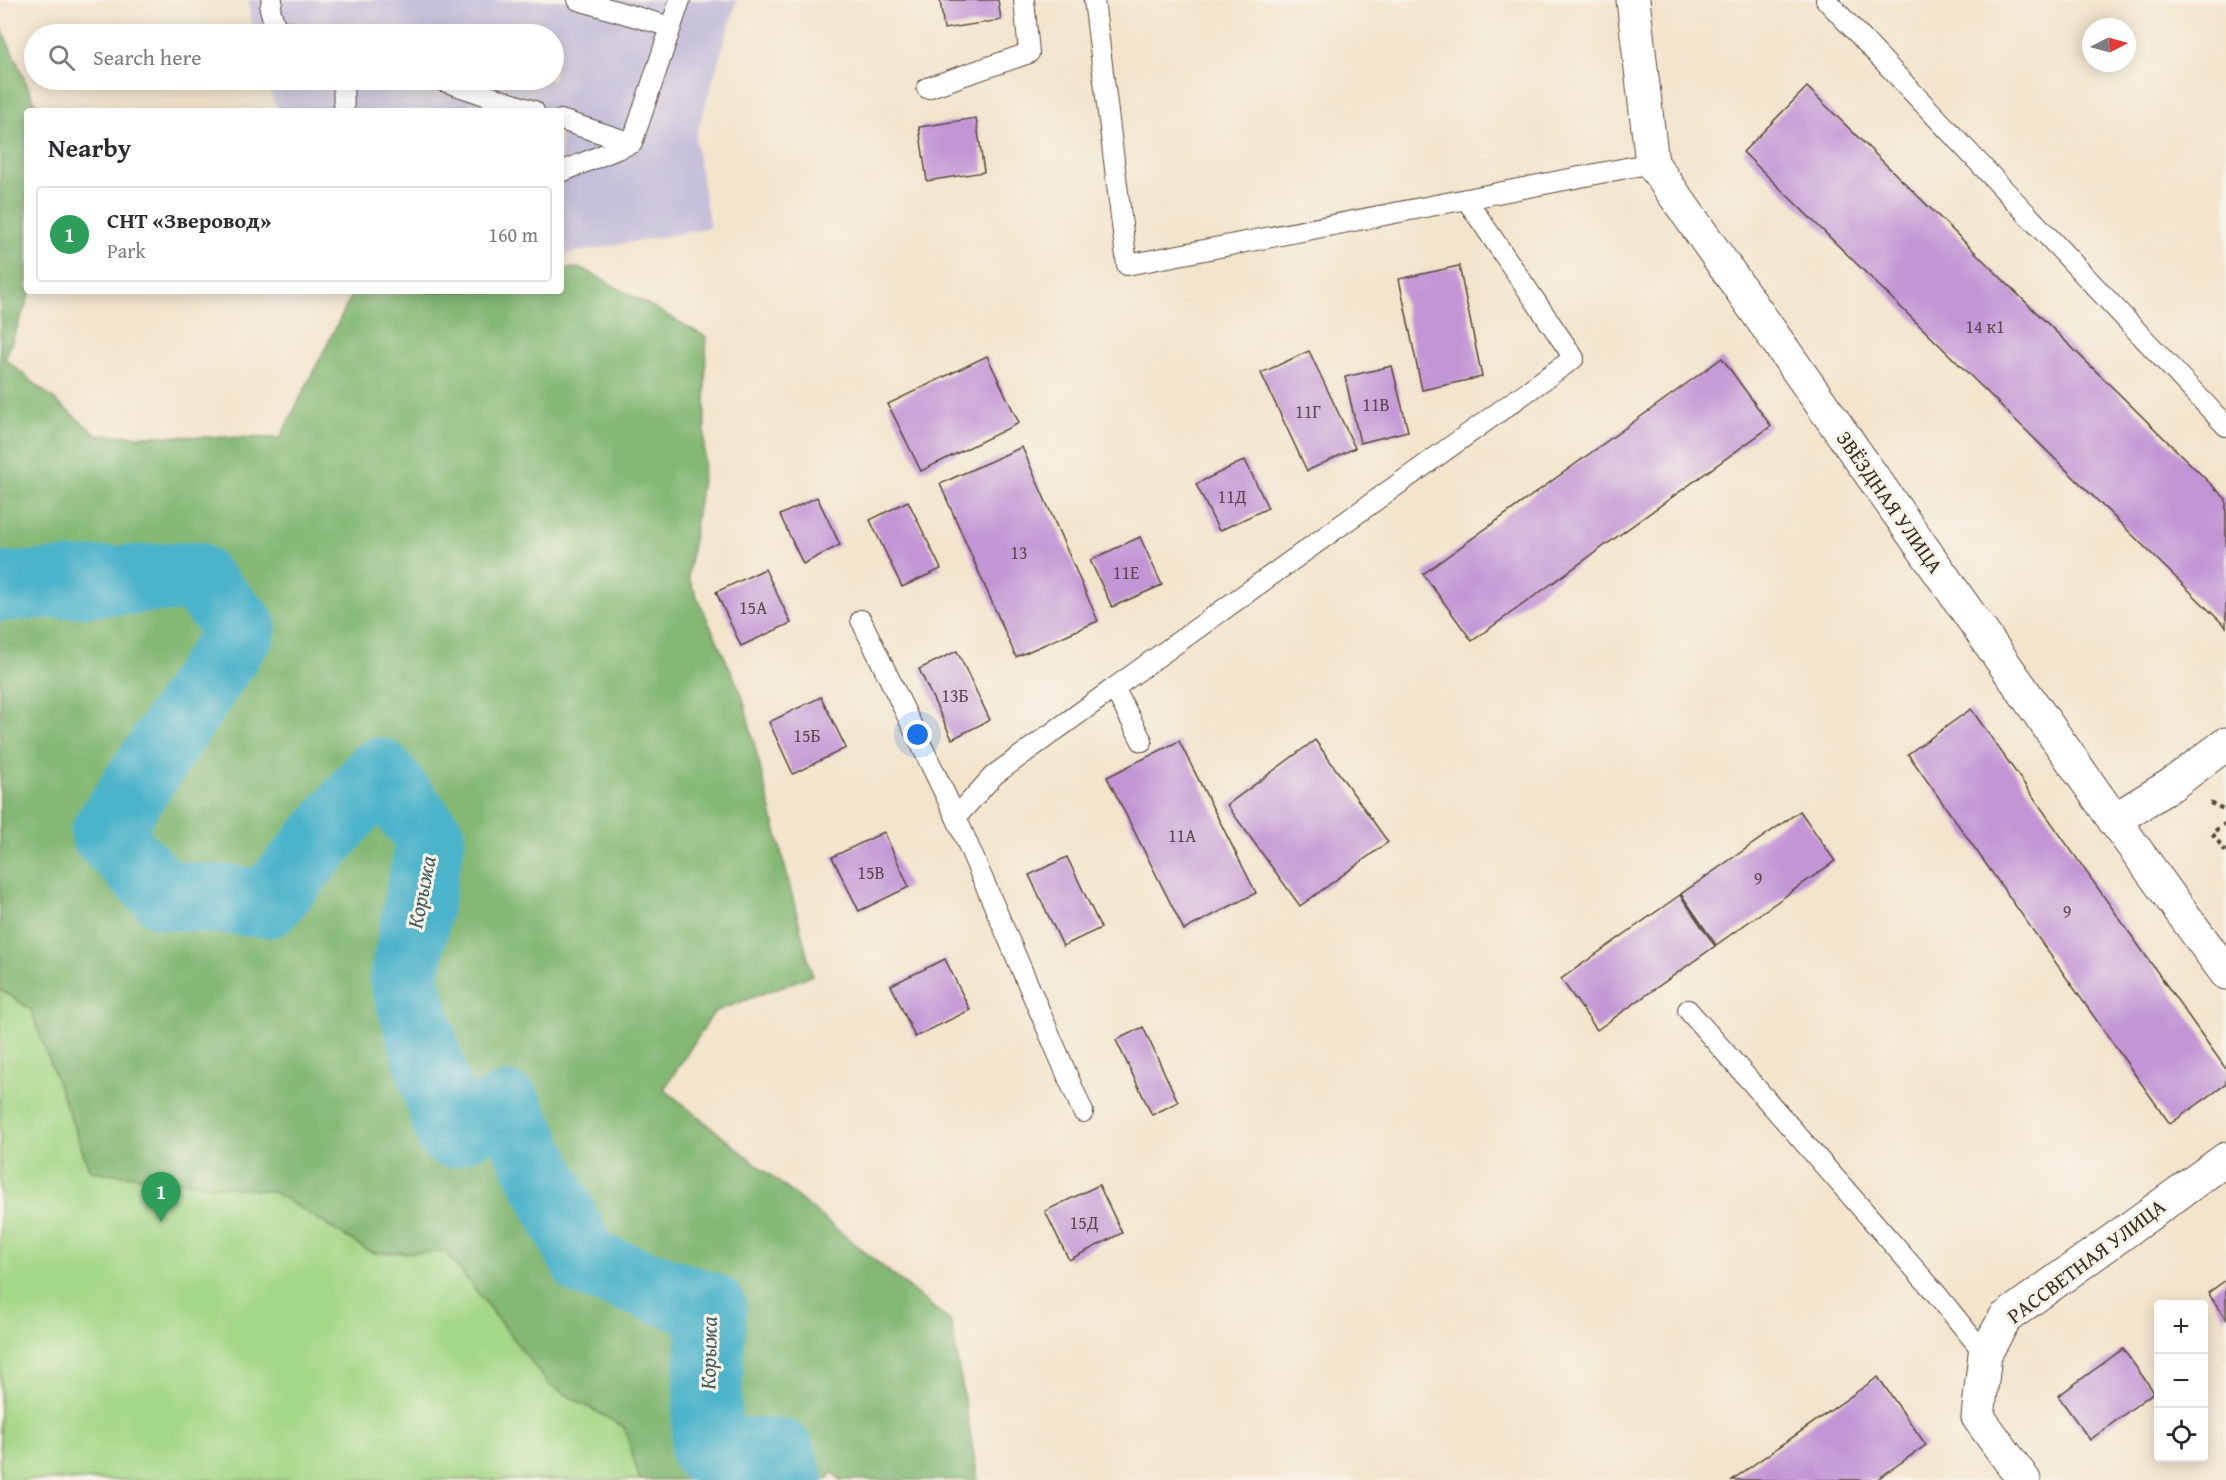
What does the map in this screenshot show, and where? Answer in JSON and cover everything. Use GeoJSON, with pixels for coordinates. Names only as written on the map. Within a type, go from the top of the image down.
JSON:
{"type":"FeatureCollection","features":[{"type":"Feature","properties":{"kind":"street","name":"ЗВЁЗДНАЯ УЛИЦА"},"geometry":{"type":"LineString","coordinates":[[1633,0],[1652,163],[2114,820],[2226,973]]}},
{"type":"Feature","properties":{"kind":"street"},"geometry":{"type":"LineString","coordinates":[[2114,820],[2171,785],[2226,744]]}},
{"type":"Feature","properties":{"kind":"street","name":"РАССВЕТНАЯ УЛИЦА"},"geometry":{"type":"LineString","coordinates":[[2024,1480],[1978,1417],[1985,1354],[2005,1318],[2226,1159]]}},
{"type":"Feature","properties":{"kind":"lane"},"geometry":{"type":"LineString","coordinates":[[272,0],[270,9],[274,24]]}},
{"type":"Feature","properties":{"kind":"lane"},"geometry":{"type":"LineString","coordinates":[[578,0],[670,27]]}},
{"type":"Feature","properties":{"kind":"lane"},"geometry":{"type":"LineString","coordinates":[[564,171],[632,143],[680,0]]}},
{"type":"Feature","properties":{"kind":"lane"},"geometry":{"type":"LineString","coordinates":[[927,88],[1029,53],[1024,0]]}},
{"type":"Feature","properties":{"kind":"lane"},"geometry":{"type":"LineString","coordinates":[[1094,0],[1127,265],[1652,163]]}},
{"type":"Feature","properties":{"kind":"lane"},"geometry":{"type":"LineString","coordinates":[[1826,0],[2226,426]]}},
{"type":"Feature","properties":{"kind":"lane"},"geometry":{"type":"LineString","coordinates":[[343,90],[344,108]]}},
{"type":"Feature","properties":{"kind":"lane"},"geometry":{"type":"LineString","coordinates":[[470,90],[525,108]]}},
{"type":"Feature","properties":{"kind":"lane"},"geometry":{"type":"LineString","coordinates":[[564,121],[632,143]]}},
{"type":"Feature","properties":{"kind":"lane"},"geometry":{"type":"LineString","coordinates":[[956,817],[994,775],[1574,358],[1466,199]]}},
{"type":"Feature","properties":{"kind":"lane"},"geometry":{"type":"LineString","coordinates":[[861,620],[956,817],[1083,1112]]}},
{"type":"Feature","properties":{"kind":"lane"},"geometry":{"type":"LineString","coordinates":[[1114,688],[1142,741]]}},
{"type":"Feature","properties":{"kind":"lane"},"geometry":{"type":"LineString","coordinates":[[1688,1010],[1934,1291],[1985,1354]]}},
{"type":"Feature","properties":{"kind":"path"},"geometry":{"type":"LineString","coordinates":[[2226,823],[2212,833],[2226,852]]}},
{"type":"Feature","properties":{"kind":"shaded area"},"geometry":{"type":"Polygon","coordinates":[[[248,0],[737,0],[695,139],[710,228],[564,254],[564,108],[278,108],[269,90],[564,90],[564,24],[251,24],[248,0]]]}},
{"type":"Feature","properties":{"kind":"green space"},"geometry":{"type":"Polygon","coordinates":[[[0,25],[24,78],[24,90],[29,90],[38,108],[24,108],[24,294],[30,294],[5,359],[97,435],[280,438],[352,294],[564,294],[564,269],[582,268],[706,337],[704,465],[688,577],[742,695],[812,975],[714,1012],[664,1089],[951,1322],[978,1480],[840,1480],[832,1471],[828,1480],[640,1480],[624,1427],[549,1385],[446,1252],[372,1253],[274,1192],[90,1171],[31,1010],[0,989],[0,25]]]}},
{"type":"Feature","properties":{"kind":"green space"},"geometry":{"type":"Polygon","coordinates":[[[0,989],[31,1010],[90,1171],[274,1192],[372,1253],[446,1252],[549,1385],[624,1427],[640,1480],[0,1480],[0,989]]]}},
{"type":"Feature","properties":{"kind":"building"},"geometry":{"type":"Polygon","coordinates":[[[940,0],[998,0],[1001,20],[944,29],[940,0]]]}},
{"type":"Feature","properties":{"kind":"building"},"geometry":{"type":"Polygon","coordinates":[[[1807,87],[2226,499],[2226,627],[1743,152],[1807,87]]]}},
{"type":"Feature","properties":{"kind":"building"},"geometry":{"type":"Polygon","coordinates":[[[976,118],[984,172],[927,181],[919,127],[976,118]]]}},
{"type":"Feature","properties":{"kind":"building"},"geometry":{"type":"Polygon","coordinates":[[[1459,266],[1482,377],[1422,390],[1399,279],[1459,266]]]}},
{"type":"Feature","properties":{"kind":"building"},"geometry":{"type":"Polygon","coordinates":[[[1309,351],[1355,448],[1307,471],[1261,373],[1309,351]]]}},
{"type":"Feature","properties":{"kind":"building"},"geometry":{"type":"Polygon","coordinates":[[[987,356],[1019,423],[921,471],[888,404],[987,356]]]}},
{"type":"Feature","properties":{"kind":"building"},"geometry":{"type":"Polygon","coordinates":[[[1722,358],[1771,426],[1472,641],[1423,574],[1722,358]]]}},
{"type":"Feature","properties":{"kind":"building"},"geometry":{"type":"Polygon","coordinates":[[[1392,366],[1408,431],[1360,443],[1345,377],[1392,366]]]}},
{"type":"Feature","properties":{"kind":"building"},"geometry":{"type":"Polygon","coordinates":[[[1022,447],[1098,621],[1016,657],[940,484],[1022,447]]]}},
{"type":"Feature","properties":{"kind":"building"},"geometry":{"type":"Polygon","coordinates":[[[1245,460],[1268,508],[1219,531],[1196,484],[1245,460]]]}},
{"type":"Feature","properties":{"kind":"building"},"geometry":{"type":"Polygon","coordinates":[[[817,497],[840,545],[803,564],[780,515],[817,497]]]}},
{"type":"Feature","properties":{"kind":"building"},"geometry":{"type":"Polygon","coordinates":[[[908,501],[941,569],[902,587],[870,520],[908,501]]]}},
{"type":"Feature","properties":{"kind":"building"},"geometry":{"type":"Polygon","coordinates":[[[1140,537],[1162,585],[1112,607],[1090,560],[1140,537]]]}},
{"type":"Feature","properties":{"kind":"building"},"geometry":{"type":"Polygon","coordinates":[[[765,569],[791,623],[741,646],[716,592],[765,569]]]}},
{"type":"Feature","properties":{"kind":"building"},"geometry":{"type":"Polygon","coordinates":[[[957,651],[990,720],[952,739],[919,669],[957,651]]]}},
{"type":"Feature","properties":{"kind":"building"},"geometry":{"type":"Polygon","coordinates":[[[821,697],[846,748],[793,774],[769,722],[821,697]]]}},
{"type":"Feature","properties":{"kind":"building"},"geometry":{"type":"Polygon","coordinates":[[[1971,709],[2226,1069],[2226,1084],[2170,1124],[1908,754],[1971,709]]]}},
{"type":"Feature","properties":{"kind":"building"},"geometry":{"type":"Polygon","coordinates":[[[1315,740],[1388,842],[1300,906],[1227,805],[1315,740]]]}},
{"type":"Feature","properties":{"kind":"building"},"geometry":{"type":"Polygon","coordinates":[[[1179,741],[1256,893],[1184,930],[1107,777],[1179,741]]]}},
{"type":"Feature","properties":{"kind":"building"},"geometry":{"type":"Polygon","coordinates":[[[1800,811],[1835,861],[1716,945],[1681,894],[1800,811]]]}},
{"type":"Feature","properties":{"kind":"building"},"geometry":{"type":"Polygon","coordinates":[[[884,832],[909,887],[859,911],[832,857],[884,832]]]}},
{"type":"Feature","properties":{"kind":"building"},"geometry":{"type":"Polygon","coordinates":[[[1067,857],[1101,928],[1063,946],[1029,875],[1067,857]]]}},
{"type":"Feature","properties":{"kind":"building"},"geometry":{"type":"Polygon","coordinates":[[[1680,895],[1715,946],[1597,1030],[1561,979],[1680,895]]]}},
{"type":"Feature","properties":{"kind":"building"},"geometry":{"type":"Polygon","coordinates":[[[945,959],[970,1010],[915,1037],[891,985],[945,959]]]}},
{"type":"Feature","properties":{"kind":"building"},"geometry":{"type":"Polygon","coordinates":[[[1143,1027],[1178,1102],[1152,1115],[1116,1040],[1143,1027]]]}},
{"type":"Feature","properties":{"kind":"building"},"geometry":{"type":"Polygon","coordinates":[[[1099,1185],[1122,1233],[1069,1260],[1045,1211],[1099,1185]]]}},
{"type":"Feature","properties":{"kind":"building"},"geometry":{"type":"Polygon","coordinates":[[[2226,1280],[2226,1319],[2208,1293],[2226,1280]]]}},
{"type":"Feature","properties":{"kind":"building"},"geometry":{"type":"Polygon","coordinates":[[[2123,1349],[2154,1392],[2090,1440],[2058,1396],[2123,1349]]]}},
{"type":"Feature","properties":{"kind":"building"},"geometry":{"type":"Polygon","coordinates":[[[1878,1377],[1926,1445],[1876,1480],[1732,1480],[1878,1377]]]}},
{"type":"Feature","properties":{"kind":"waterway","name":"Корыжа"},"geometry":{"type":"LineString","coordinates":[[0,587],[194,576],[242,628],[105,833],[164,895],[268,903],[379,772],[431,838],[404,979],[450,1133],[508,1107],[586,1263],[712,1308],[705,1451],[780,1453],[789,1480]]}},
{"type":"Feature","properties":{"kind":"place","name":"СНТ «Зверовод»"},"geometry":{"type":"Point","coordinates":[161,1222]}}]}
